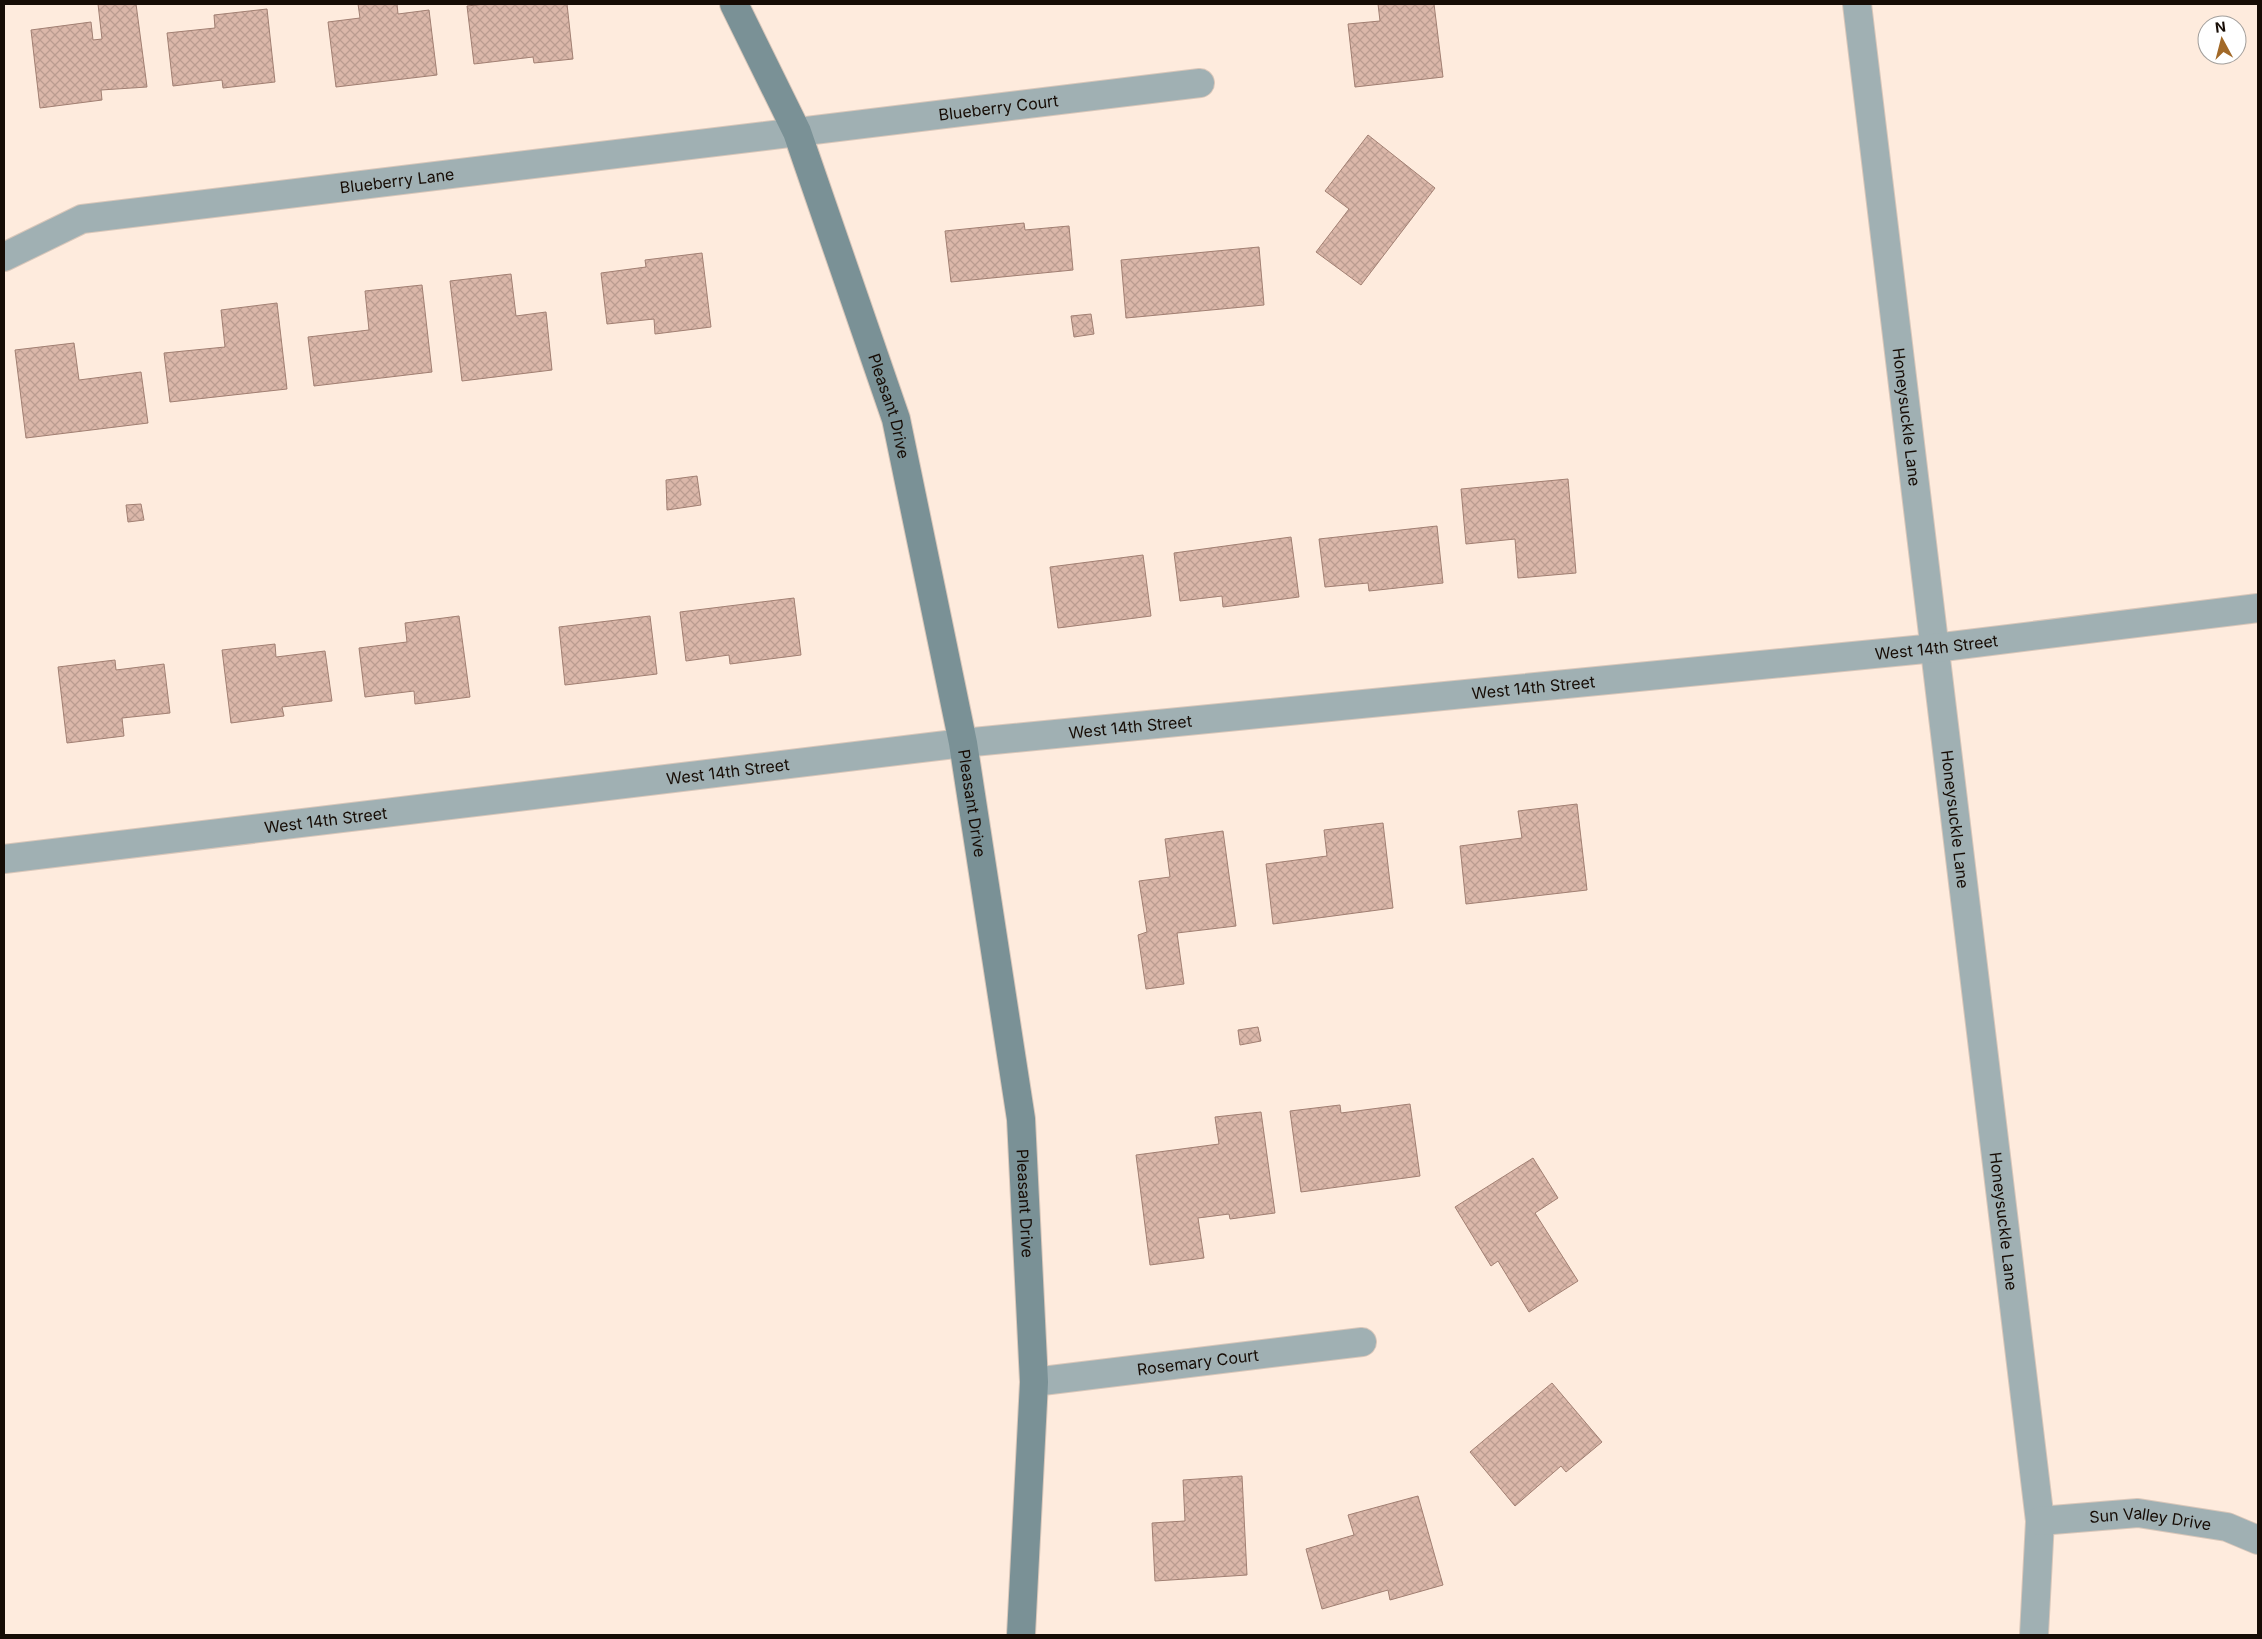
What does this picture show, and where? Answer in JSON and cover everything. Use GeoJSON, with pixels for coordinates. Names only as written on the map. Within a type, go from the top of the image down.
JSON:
{"type":"FeatureCollection","features":[{"type":"Feature","properties":{"kind":"street","name":"Pleasant Drive"},"geometry":{"type":"LineString","coordinates":[[734,4],[797,132],[896,420],[963,743],[1021,1119],[1034,1382],[1020,1635]]}},
{"type":"Feature","properties":{"kind":"street","name":"Honeysuckle Lane"},"geometry":{"type":"LineString","coordinates":[[1857,4],[2040,1521],[2034,1635]]}},
{"type":"Feature","properties":{"kind":"street","name":"Blueberry Court"},"geometry":{"type":"LineString","coordinates":[[797,132],[1200,83]]}},
{"type":"Feature","properties":{"kind":"street","name":"Blueberry Lane"},"geometry":{"type":"LineString","coordinates":[[4,257],[82,219],[797,132]]}},
{"type":"Feature","properties":{"kind":"street","name":"West 14th Street"},"geometry":{"type":"LineString","coordinates":[[4,859],[963,743],[1935,648],[2258,608]]}},
{"type":"Feature","properties":{"kind":"street","name":"Rosemary Court"},"geometry":{"type":"LineString","coordinates":[[1034,1382],[1362,1342]]}},
{"type":"Feature","properties":{"kind":"street","name":"Sun Valley Drive"},"geometry":{"type":"LineString","coordinates":[[2040,1521],[2138,1513],[2226,1528],[2258,1540]]}},
{"type":"Feature","properties":{"kind":"building"},"geometry":{"type":"Polygon","coordinates":[[[98,4],[136,4],[147,87],[101,90],[102,100],[40,108],[31,30],[91,22],[93,40],[102,39],[98,4]]]}},
{"type":"Feature","properties":{"kind":"building"},"geometry":{"type":"Polygon","coordinates":[[[358,4],[397,4],[398,14],[429,10],[437,75],[336,87],[328,22],[360,18],[358,4]]]}},
{"type":"Feature","properties":{"kind":"building"},"geometry":{"type":"Polygon","coordinates":[[[485,4],[567,4],[573,59],[534,63],[533,57],[474,64],[467,6],[485,4]]]}},
{"type":"Feature","properties":{"kind":"building"},"geometry":{"type":"Polygon","coordinates":[[[1378,4],[1434,4],[1443,77],[1355,87],[1348,24],[1380,21],[1378,4]]]}},
{"type":"Feature","properties":{"kind":"building"},"geometry":{"type":"Polygon","coordinates":[[[267,9],[275,82],[223,88],[222,80],[173,86],[167,33],[215,28],[214,15],[267,9]]]}},
{"type":"Feature","properties":{"kind":"building"},"geometry":{"type":"Polygon","coordinates":[[[1368,135],[1435,188],[1361,285],[1316,252],[1349,209],[1325,191],[1368,135]]]}},
{"type":"Feature","properties":{"kind":"building"},"geometry":{"type":"Polygon","coordinates":[[[1024,223],[1025,230],[1069,226],[1073,270],[951,282],[945,231],[1024,223]]]}},
{"type":"Feature","properties":{"kind":"building"},"geometry":{"type":"Polygon","coordinates":[[[1259,247],[1264,305],[1126,318],[1121,260],[1259,247]]]}},
{"type":"Feature","properties":{"kind":"building"},"geometry":{"type":"Polygon","coordinates":[[[702,253],[711,327],[655,334],[654,319],[607,324],[601,273],[646,267],[645,260],[702,253]]]}},
{"type":"Feature","properties":{"kind":"building"},"geometry":{"type":"Polygon","coordinates":[[[511,274],[516,316],[546,312],[552,370],[462,381],[450,281],[511,274]]]}},
{"type":"Feature","properties":{"kind":"building"},"geometry":{"type":"Polygon","coordinates":[[[422,285],[432,372],[314,386],[308,337],[369,330],[365,291],[422,285]]]}},
{"type":"Feature","properties":{"kind":"building"},"geometry":{"type":"Polygon","coordinates":[[[277,303],[287,389],[170,402],[164,353],[225,347],[221,310],[277,303]]]}},
{"type":"Feature","properties":{"kind":"building"},"geometry":{"type":"Polygon","coordinates":[[[1091,314],[1094,334],[1074,337],[1071,316],[1091,314]]]}},
{"type":"Feature","properties":{"kind":"building"},"geometry":{"type":"Polygon","coordinates":[[[74,343],[79,380],[141,372],[148,423],[26,438],[15,350],[74,343]]]}},
{"type":"Feature","properties":{"kind":"building"},"geometry":{"type":"Polygon","coordinates":[[[697,476],[701,505],[667,510],[666,480],[697,476]]]}},
{"type":"Feature","properties":{"kind":"building"},"geometry":{"type":"Polygon","coordinates":[[[1568,479],[1576,573],[1518,578],[1515,539],[1466,544],[1461,489],[1568,479]]]}},
{"type":"Feature","properties":{"kind":"building"},"geometry":{"type":"Polygon","coordinates":[[[141,504],[144,520],[128,522],[126,505],[141,504]]]}},
{"type":"Feature","properties":{"kind":"building"},"geometry":{"type":"Polygon","coordinates":[[[1437,526],[1443,583],[1369,591],[1368,583],[1325,587],[1319,539],[1437,526]]]}},
{"type":"Feature","properties":{"kind":"building"},"geometry":{"type":"Polygon","coordinates":[[[1291,537],[1299,597],[1223,607],[1222,596],[1180,601],[1174,553],[1291,537]]]}},
{"type":"Feature","properties":{"kind":"building"},"geometry":{"type":"Polygon","coordinates":[[[1143,555],[1151,616],[1058,628],[1050,567],[1143,555]]]}},
{"type":"Feature","properties":{"kind":"building"},"geometry":{"type":"Polygon","coordinates":[[[794,598],[801,655],[730,664],[729,655],[686,661],[680,612],[794,598]]]}},
{"type":"Feature","properties":{"kind":"building"},"geometry":{"type":"Polygon","coordinates":[[[459,616],[470,697],[415,704],[414,691],[365,697],[359,648],[407,642],[405,623],[459,616]]]}},
{"type":"Feature","properties":{"kind":"building"},"geometry":{"type":"Polygon","coordinates":[[[650,616],[657,674],[565,685],[559,627],[650,616]]]}},
{"type":"Feature","properties":{"kind":"building"},"geometry":{"type":"Polygon","coordinates":[[[275,644],[276,657],[325,651],[332,701],[282,707],[284,716],[231,723],[222,650],[275,644]]]}},
{"type":"Feature","properties":{"kind":"building"},"geometry":{"type":"Polygon","coordinates":[[[115,660],[116,670],[164,664],[170,713],[122,718],[124,736],[67,743],[58,667],[115,660]]]}},
{"type":"Feature","properties":{"kind":"building"},"geometry":{"type":"Polygon","coordinates":[[[1577,804],[1587,890],[1466,904],[1460,846],[1522,838],[1518,811],[1577,804]]]}},
{"type":"Feature","properties":{"kind":"building"},"geometry":{"type":"Polygon","coordinates":[[[1383,823],[1393,908],[1273,924],[1266,864],[1327,856],[1324,830],[1383,823]]]}},
{"type":"Feature","properties":{"kind":"building"},"geometry":{"type":"Polygon","coordinates":[[[1223,831],[1236,926],[1177,933],[1184,984],[1146,989],[1138,935],[1147,932],[1139,881],[1170,877],[1165,839],[1223,831]]]}},
{"type":"Feature","properties":{"kind":"building"},"geometry":{"type":"Polygon","coordinates":[[[1258,1027],[1261,1041],[1240,1045],[1238,1030],[1258,1027]]]}},
{"type":"Feature","properties":{"kind":"building"},"geometry":{"type":"Polygon","coordinates":[[[1410,1104],[1420,1176],[1301,1192],[1290,1111],[1340,1105],[1341,1113],[1410,1104]]]}},
{"type":"Feature","properties":{"kind":"building"},"geometry":{"type":"Polygon","coordinates":[[[1261,1112],[1275,1213],[1230,1219],[1229,1214],[1198,1218],[1204,1258],[1150,1265],[1136,1155],[1219,1144],[1215,1117],[1261,1112]]]}},
{"type":"Feature","properties":{"kind":"building"},"geometry":{"type":"Polygon","coordinates":[[[1533,1158],[1558,1198],[1535,1213],[1578,1281],[1529,1312],[1498,1261],[1491,1266],[1455,1207],[1533,1158]]]}},
{"type":"Feature","properties":{"kind":"building"},"geometry":{"type":"Polygon","coordinates":[[[1552,1383],[1602,1442],[1566,1472],[1561,1466],[1515,1506],[1470,1452],[1552,1383]]]}},
{"type":"Feature","properties":{"kind":"building"},"geometry":{"type":"Polygon","coordinates":[[[1242,1476],[1247,1575],[1155,1581],[1152,1523],[1185,1521],[1183,1480],[1242,1476]]]}},
{"type":"Feature","properties":{"kind":"building"},"geometry":{"type":"Polygon","coordinates":[[[1418,1496],[1443,1585],[1390,1600],[1388,1590],[1322,1609],[1306,1549],[1354,1535],[1348,1515],[1418,1496]]]}}]}
